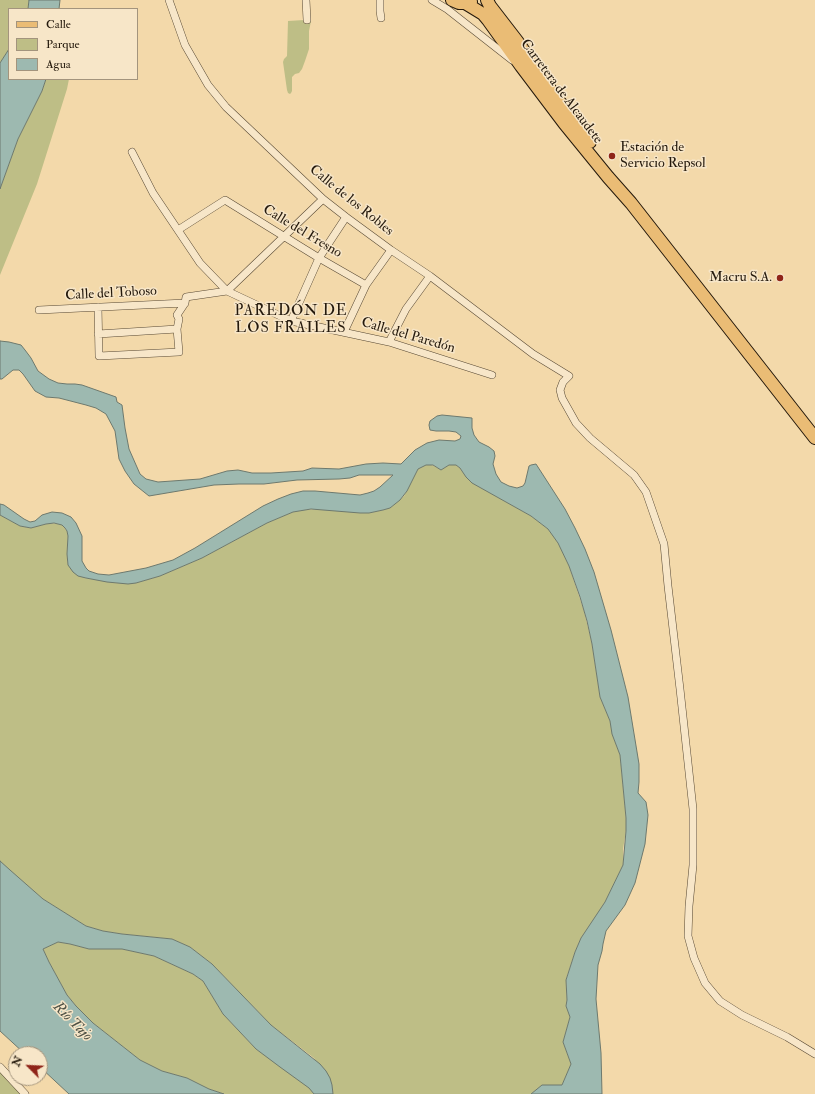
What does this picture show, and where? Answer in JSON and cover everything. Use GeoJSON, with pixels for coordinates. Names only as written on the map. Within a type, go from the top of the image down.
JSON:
{"type":"FeatureCollection","features":[{"type":"Feature","properties":{"kind":"main road","name":"Carretera de Alcaudete"},"geometry":{"type":"LineString","coordinates":[[452,0],[460,3],[470,2],[483,14],[586,150],[631,202]]}},
{"type":"Feature","properties":{"kind":"main road","name":"Carretera de Alcaudete"},"geometry":{"type":"LineString","coordinates":[[487,0],[631,202],[815,438]]}},
{"type":"Feature","properties":{"kind":"main road"},"geometry":{"type":"LineString","coordinates":[[495,0],[499,10],[517,41]]}},
{"type":"Feature","properties":{"kind":"street","name":"Calle de los Robles"},"geometry":{"type":"LineString","coordinates":[[169,0],[185,46],[208,85],[226,107],[323,199],[391,250],[430,276],[534,354],[569,376],[563,382],[560,390],[562,398],[576,423],[590,438],[634,475],[646,492],[664,544],[693,809],[693,865],[688,936],[694,958],[705,983],[720,1001],[742,1015],[787,1037],[815,1054]]}},
{"type":"Feature","properties":{"kind":"street"},"geometry":{"type":"LineString","coordinates":[[306,0],[307,20]]}},
{"type":"Feature","properties":{"kind":"street"},"geometry":{"type":"LineString","coordinates":[[380,0],[381,18]]}},
{"type":"Feature","properties":{"kind":"street"},"geometry":{"type":"LineString","coordinates":[[432,0],[447,9],[521,66]]}},
{"type":"Feature","properties":{"kind":"street","name":"Calle del Paredón"},"geometry":{"type":"LineString","coordinates":[[132,152],[153,192],[200,263],[227,291],[291,321],[389,342],[492,375]]}},
{"type":"Feature","properties":{"kind":"street"},"geometry":{"type":"LineString","coordinates":[[98,307],[99,356],[179,352],[177,330],[180,319],[177,315],[185,303],[186,297],[227,291],[323,199]]}},
{"type":"Feature","properties":{"kind":"street","name":"Calle del Fresno"},"geometry":{"type":"LineString","coordinates":[[178,230],[225,200],[366,285]]}},
{"type":"Feature","properties":{"kind":"street"},"geometry":{"type":"LineString","coordinates":[[291,321],[319,258],[346,217]]}},
{"type":"Feature","properties":{"kind":"street"},"geometry":{"type":"LineString","coordinates":[[344,332],[366,285],[391,250]]}},
{"type":"Feature","properties":{"kind":"street"},"geometry":{"type":"LineString","coordinates":[[389,342],[406,309],[430,276]]}},
{"type":"Feature","properties":{"kind":"street","name":"Calle del Toboso"},"geometry":{"type":"LineString","coordinates":[[39,310],[185,303]]}},
{"type":"Feature","properties":{"kind":"street"},"geometry":{"type":"LineString","coordinates":[[98,334],[177,330]]}},
{"type":"Feature","properties":{"kind":"street"},"geometry":{"type":"LineString","coordinates":[[0,1067],[25,1094]]}},
{"type":"Feature","properties":{"kind":"green space"},"geometry":{"type":"Polygon","coordinates":[[[0,0],[29,0],[28,8],[8,8],[8,51],[0,63],[0,0]]]}},
{"type":"Feature","properties":{"kind":"green space"},"geometry":{"type":"Polygon","coordinates":[[[288,21],[311,21],[309,31],[309,49],[302,69],[299,73],[292,77],[292,91],[290,94],[287,90],[283,62],[287,56],[288,21]]]}},
{"type":"Feature","properties":{"kind":"green space"},"geometry":{"type":"Polygon","coordinates":[[[46,80],[69,80],[37,184],[0,275],[0,189],[18,139],[42,91],[46,80]]]}},
{"type":"Feature","properties":{"kind":"green space"},"geometry":{"type":"Polygon","coordinates":[[[428,464],[441,470],[449,465],[456,465],[468,479],[531,516],[548,529],[554,536],[569,566],[584,611],[592,644],[600,697],[610,721],[614,739],[620,755],[626,818],[623,865],[605,902],[581,938],[567,976],[566,1006],[570,1017],[563,1042],[571,1064],[562,1085],[543,1085],[531,1094],[333,1094],[332,1085],[314,1058],[271,1025],[212,964],[190,947],[172,939],[122,934],[86,926],[43,899],[0,861],[0,515],[20,526],[31,528],[50,523],[62,525],[67,531],[68,536],[68,565],[86,578],[119,583],[136,583],[160,576],[202,558],[267,523],[293,512],[320,509],[369,513],[390,508],[404,496],[418,469],[428,464]]]}},
{"type":"Feature","properties":{"kind":"green space"},"geometry":{"type":"Polygon","coordinates":[[[58,942],[89,949],[122,949],[154,956],[193,974],[203,981],[223,1014],[256,1049],[310,1088],[314,1094],[224,1094],[209,1089],[187,1078],[162,1071],[140,1060],[93,1023],[67,995],[43,949],[58,942]]]}},
{"type":"Feature","properties":{"kind":"green space"},"geometry":{"type":"Polygon","coordinates":[[[0,1067],[8,1076],[8,1086],[18,1086],[25,1094],[0,1094],[0,1067]]]}},
{"type":"Feature","properties":{"kind":"water"},"geometry":{"type":"Polygon","coordinates":[[[29,0],[60,0],[59,8],[28,8],[29,0]]]}},
{"type":"Feature","properties":{"kind":"water"},"geometry":{"type":"Polygon","coordinates":[[[8,51],[8,80],[46,80],[42,91],[18,139],[0,189],[0,63],[8,51]]]}},
{"type":"Feature","properties":{"kind":"water"},"geometry":{"type":"Polygon","coordinates":[[[0,341],[21,345],[31,358],[38,371],[49,379],[58,383],[82,385],[116,397],[117,402],[122,405],[129,449],[140,474],[146,479],[158,482],[200,479],[227,471],[238,470],[252,473],[271,473],[303,471],[312,468],[339,469],[366,464],[401,464],[415,450],[427,443],[439,440],[455,441],[460,439],[461,436],[456,432],[430,430],[430,421],[437,416],[442,415],[472,418],[474,435],[479,442],[494,451],[495,456],[493,464],[496,474],[501,482],[517,488],[523,486],[529,466],[536,464],[565,509],[585,549],[594,572],[628,697],[639,764],[638,793],[646,802],[648,815],[645,844],[635,883],[625,905],[606,931],[598,965],[596,999],[601,1053],[602,1094],[531,1094],[542,1085],[562,1085],[571,1064],[563,1042],[570,1017],[566,1006],[566,980],[581,938],[605,902],[623,865],[626,831],[620,755],[612,734],[610,721],[600,697],[587,621],[569,566],[558,543],[548,529],[531,516],[472,483],[456,465],[449,465],[441,470],[433,465],[426,465],[418,469],[407,491],[400,500],[390,508],[369,513],[311,509],[293,512],[267,523],[202,558],[160,576],[136,583],[128,584],[107,582],[78,576],[68,565],[68,536],[67,531],[62,525],[54,523],[31,528],[20,526],[0,515],[0,504],[4,505],[30,522],[35,521],[42,515],[52,512],[62,513],[71,517],[76,523],[82,536],[82,561],[86,568],[89,571],[98,574],[109,575],[146,568],[173,560],[263,506],[291,494],[303,491],[315,491],[360,495],[374,491],[393,475],[359,475],[339,479],[297,480],[264,484],[214,485],[149,496],[134,484],[125,471],[119,459],[115,431],[106,414],[96,408],[86,405],[59,398],[46,397],[35,391],[19,370],[13,370],[0,379],[0,341]]]}},
{"type":"Feature","properties":{"kind":"water","name":"Río Tajo"},"geometry":{"type":"Polygon","coordinates":[[[0,861],[43,899],[86,926],[122,934],[172,939],[190,947],[212,964],[271,1025],[320,1064],[330,1078],[333,1094],[314,1094],[309,1088],[256,1049],[223,1014],[203,981],[193,974],[154,956],[122,949],[89,949],[58,942],[43,949],[67,995],[93,1023],[140,1060],[162,1071],[187,1078],[209,1089],[224,1094],[69,1094],[48,1074],[48,1046],[16,1046],[0,1031],[0,861]]]}},
{"type":"Feature","properties":{"kind":"place","name":"Estación de Servicio Repsol"},"geometry":{"type":"Point","coordinates":[612,156]}},
{"type":"Feature","properties":{"kind":"place","name":"Macru S.A."},"geometry":{"type":"Point","coordinates":[780,278]}},
{"type":"Feature","properties":{"kind":"district","name":"PAREDÓN DE LOS FRAILES"},"geometry":{"type":"Point","coordinates":[291,320]}}]}
